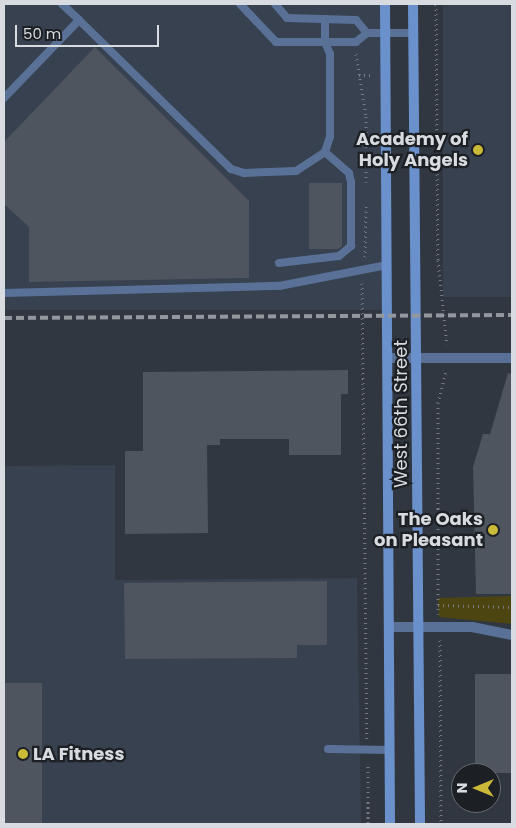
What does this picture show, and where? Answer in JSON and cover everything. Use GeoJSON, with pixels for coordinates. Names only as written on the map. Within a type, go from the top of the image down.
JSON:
{"type":"FeatureCollection","features":[{"type":"Feature","properties":{"kind":"main road","name":"West 66th Street"},"geometry":{"type":"LineString","coordinates":[[385,4],[390,824]]}},
{"type":"Feature","properties":{"kind":"main road","name":"West 66th Street"},"geometry":{"type":"LineString","coordinates":[[413,4],[420,824]]}},
{"type":"Feature","properties":{"kind":"street"},"geometry":{"type":"LineString","coordinates":[[387,358],[446,356],[512,358]]}},
{"type":"Feature","properties":{"kind":"street"},"geometry":{"type":"LineString","coordinates":[[389,627],[439,626],[512,635]]}},
{"type":"Feature","properties":{"kind":"lane"},"geometry":{"type":"LineString","coordinates":[[62,4],[231,169],[244,174],[296,171],[324,152],[330,137],[330,54],[324,42],[325,19]]}},
{"type":"Feature","properties":{"kind":"lane"},"geometry":{"type":"LineString","coordinates":[[240,4],[276,42],[356,42],[368,34],[413,34]]}},
{"type":"Feature","properties":{"kind":"lane"},"geometry":{"type":"LineString","coordinates":[[274,4],[287,18],[356,20],[368,34]]}},
{"type":"Feature","properties":{"kind":"lane"},"geometry":{"type":"LineString","coordinates":[[4,98],[79,20]]}},
{"type":"Feature","properties":{"kind":"lane"},"geometry":{"type":"LineString","coordinates":[[279,263],[339,256],[350,246],[352,182],[349,173],[324,152]]}},
{"type":"Feature","properties":{"kind":"lane"},"geometry":{"type":"LineString","coordinates":[[4,292],[279,286],[387,265]]}},
{"type":"Feature","properties":{"kind":"lane"},"geometry":{"type":"LineString","coordinates":[[328,749],[390,750]]}},
{"type":"Feature","properties":{"kind":"path"},"geometry":{"type":"LineString","coordinates":[[436,4],[438,260],[447,329],[446,379],[438,403],[441,824]]}},
{"type":"Feature","properties":{"kind":"path"},"geometry":{"type":"LineString","coordinates":[[356,56],[366,116],[366,193]]}},
{"type":"Feature","properties":{"kind":"path"},"geometry":{"type":"LineString","coordinates":[[366,202],[363,269],[368,824]]}},
{"type":"Feature","properties":{"kind":"path"},"geometry":{"type":"LineString","coordinates":[[438,605],[512,607]]}},
{"type":"Feature","properties":{"kind":"shaded area"},"geometry":{"type":"Polygon","coordinates":[[[4,4],[390,4],[390,310],[4,310],[4,4]]]}},
{"type":"Feature","properties":{"kind":"shaded area","name":"Academy of Holy Angels"},"geometry":{"type":"Polygon","coordinates":[[[443,4],[512,4],[512,297],[443,297],[443,4]]]}},
{"type":"Feature","properties":{"kind":"shaded area"},"geometry":{"type":"Polygon","coordinates":[[[115,465],[115,580],[357,578],[361,824],[4,824],[4,466],[115,465]]]}},
{"type":"Feature","properties":{"kind":"shaded area"},"geometry":{"type":"Polygon","coordinates":[[[512,596],[512,624],[439,617],[438,598],[512,596]]]}},
{"type":"Feature","properties":{"kind":"building"},"geometry":{"type":"Polygon","coordinates":[[[95,47],[249,201],[249,278],[29,282],[29,227],[4,204],[4,142],[95,47]]]}},
{"type":"Feature","properties":{"kind":"building"},"geometry":{"type":"Polygon","coordinates":[[[309,183],[342,183],[342,246],[338,249],[309,249],[309,183]]]}},
{"type":"Feature","properties":{"kind":"building"},"geometry":{"type":"Polygon","coordinates":[[[348,370],[348,394],[341,394],[341,455],[289,455],[289,439],[220,439],[220,445],[207,445],[208,533],[125,534],[125,451],[143,451],[143,372],[348,370]]]}},
{"type":"Feature","properties":{"kind":"building","name":"The Oaks on Pleasant"},"geometry":{"type":"Polygon","coordinates":[[[508,373],[512,374],[512,594],[476,594],[473,467],[483,434],[490,434],[508,373]]]}},
{"type":"Feature","properties":{"kind":"building"},"geometry":{"type":"Polygon","coordinates":[[[327,581],[327,645],[297,645],[297,658],[125,659],[124,583],[327,581]]]}},
{"type":"Feature","properties":{"kind":"building"},"geometry":{"type":"Polygon","coordinates":[[[475,674],[512,674],[512,773],[501,773],[501,763],[475,763],[475,674]]]}},
{"type":"Feature","properties":{"kind":"building","name":"LA Fitness"},"geometry":{"type":"Polygon","coordinates":[[[4,683],[42,683],[42,824],[4,824],[4,683]]]}},
{"type":"Feature","properties":{"kind":"railway"},"geometry":{"type":"LineString","coordinates":[[4,318],[512,315]]}},
{"type":"Feature","properties":{"kind":"place","name":"Academy of Holy Angels"},"geometry":{"type":"Point","coordinates":[478,150]}},
{"type":"Feature","properties":{"kind":"place","name":"The Oaks on Pleasant"},"geometry":{"type":"Point","coordinates":[493,530]}},
{"type":"Feature","properties":{"kind":"place","name":"LA Fitness"},"geometry":{"type":"Point","coordinates":[23,754]}}]}
